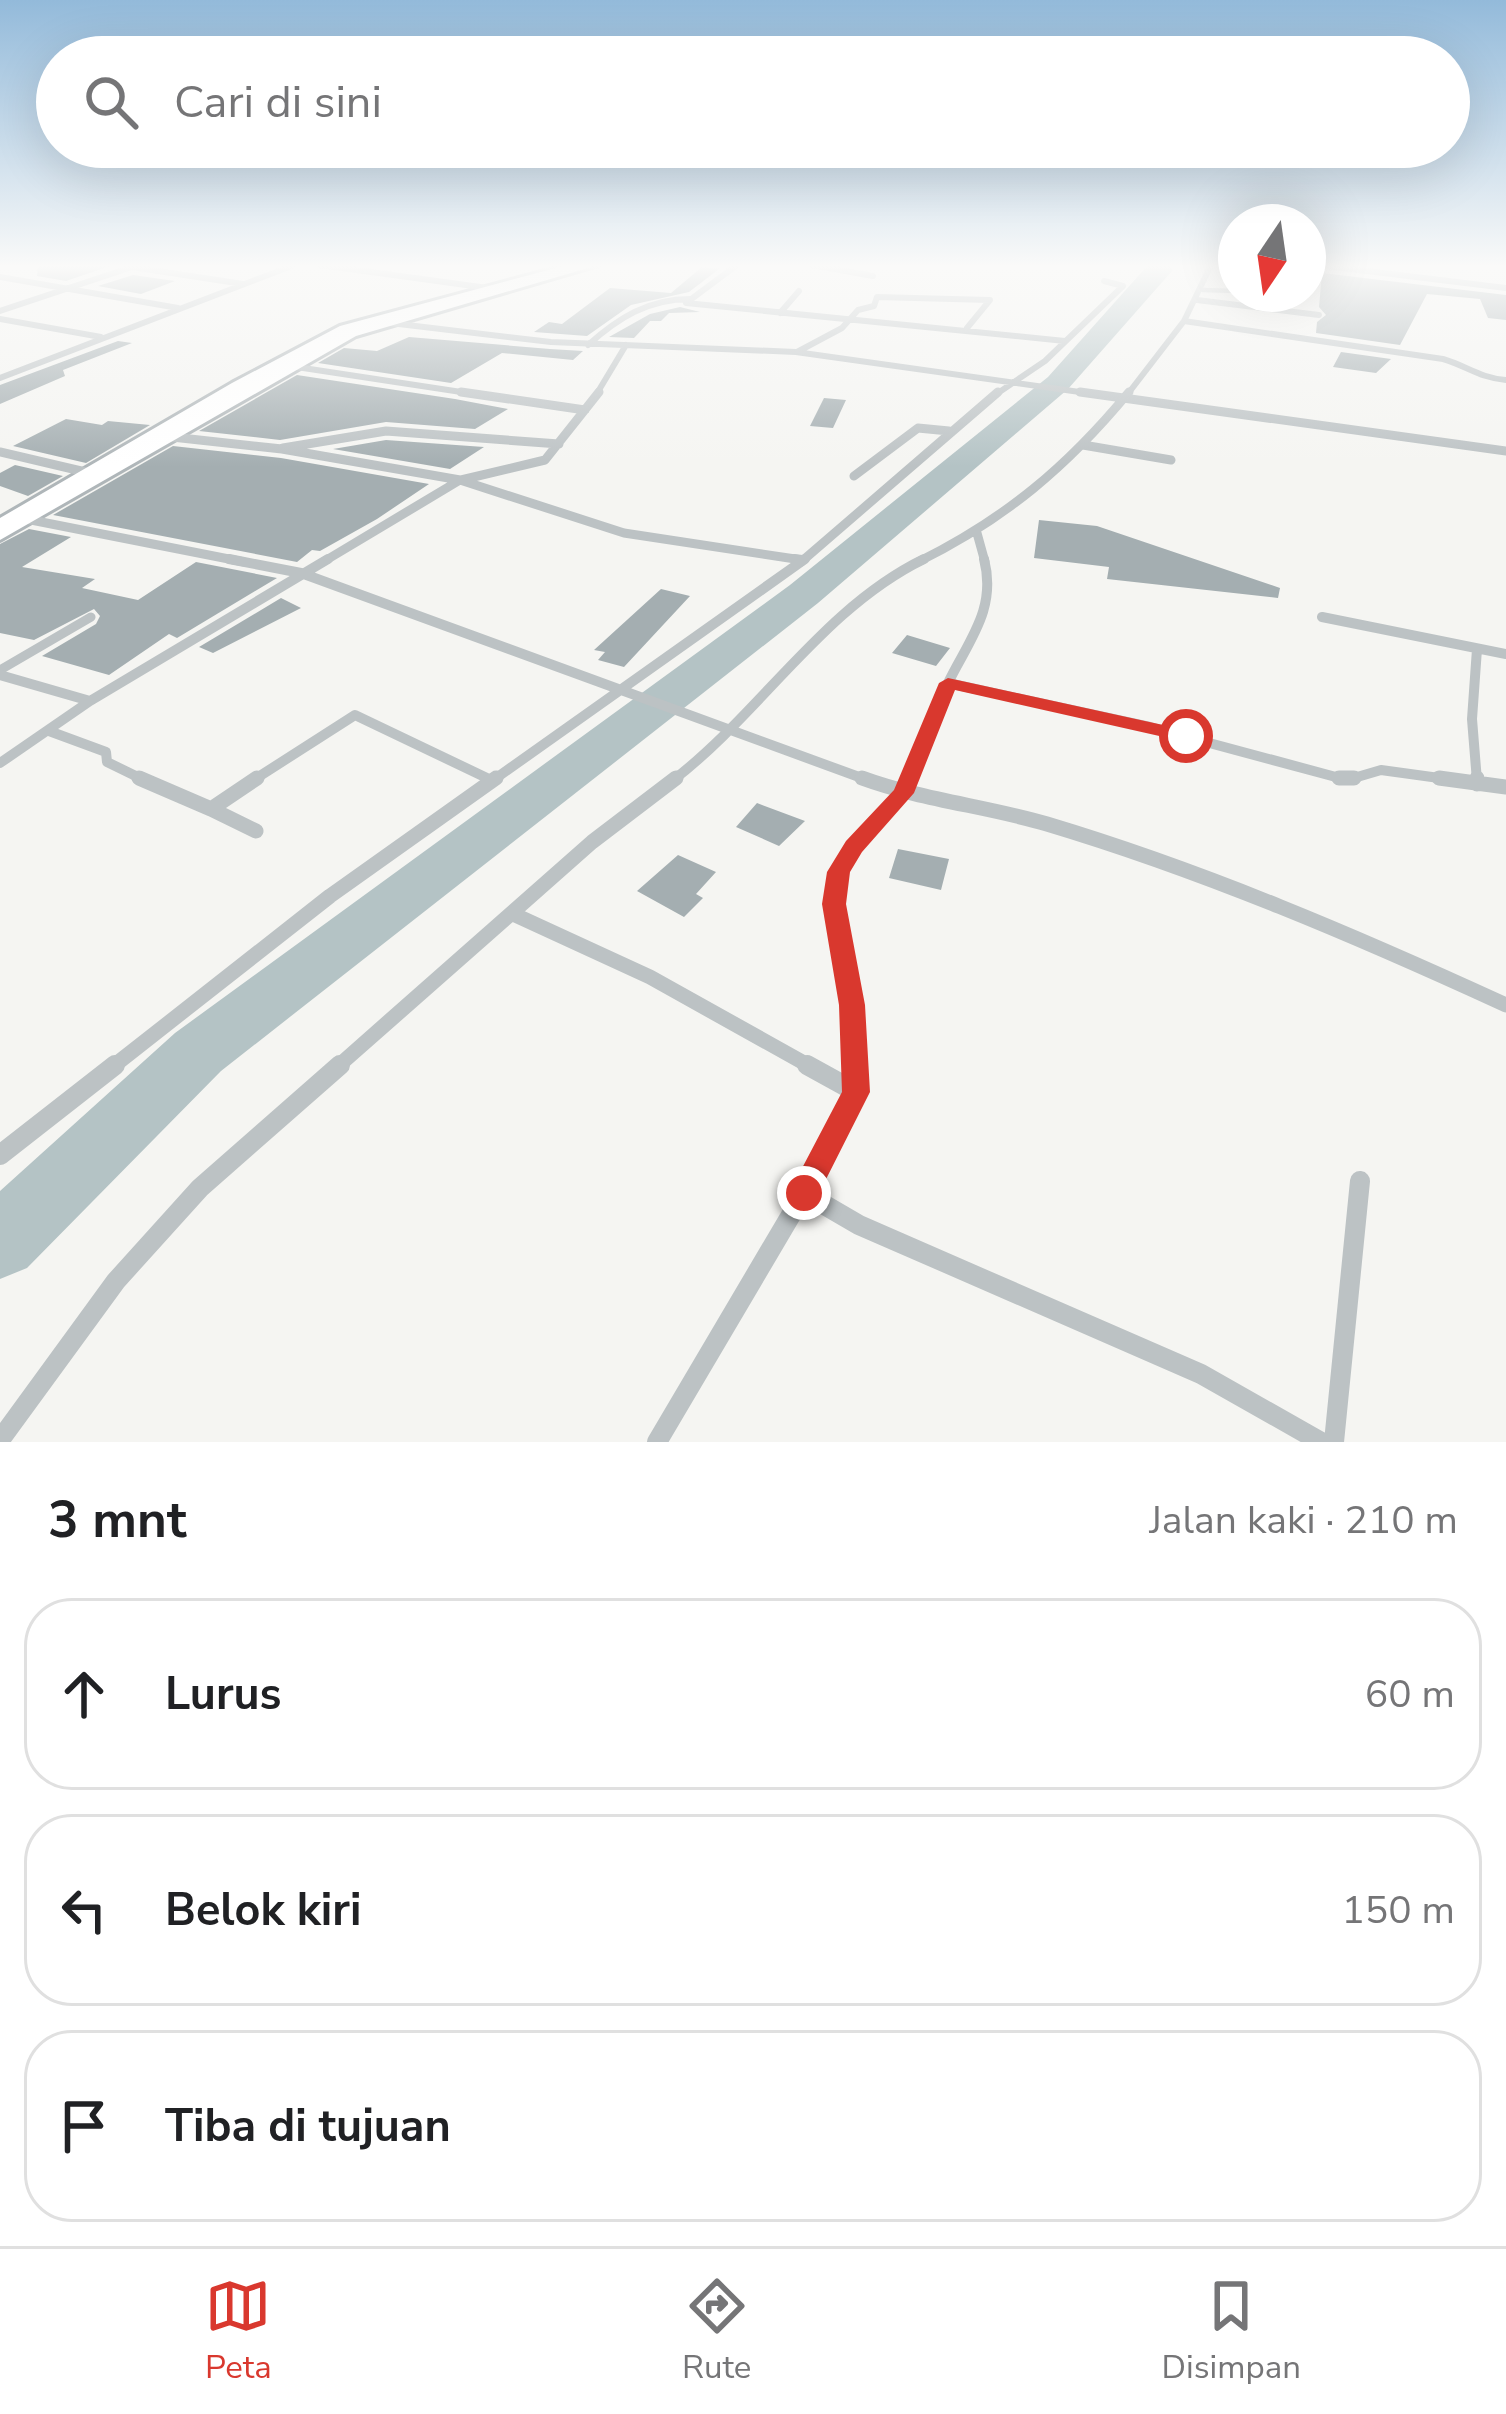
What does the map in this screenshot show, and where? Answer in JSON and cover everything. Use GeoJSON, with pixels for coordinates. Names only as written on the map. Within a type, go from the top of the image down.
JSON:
{"type":"FeatureCollection","features":[{"type":"Feature","properties":{"kind":"street"},"geometry":{"type":"LineString","coordinates":[[77,332],[102,338]]}},
{"type":"Feature","properties":{"kind":"street"},"geometry":{"type":"LineString","coordinates":[[0,377],[117,332]]}},
{"type":"Feature","properties":{"kind":"street"},"geometry":{"type":"LineString","coordinates":[[10,525],[282,365],[353,332]]}},
{"type":"Feature","properties":{"kind":"street"},"geometry":{"type":"LineString","coordinates":[[481,332],[588,344],[702,344],[796,352],[1506,451]]}},
{"type":"Feature","properties":{"kind":"street"},"geometry":{"type":"LineString","coordinates":[[588,344],[601,332]]}},
{"type":"Feature","properties":{"kind":"street"},"geometry":{"type":"LineString","coordinates":[[796,352],[829,332]]}},
{"type":"Feature","properties":{"kind":"street"},"geometry":{"type":"LineString","coordinates":[[999,332],[1065,341]]}},
{"type":"Feature","properties":{"kind":"street"},"geometry":{"type":"LineString","coordinates":[[0,1155],[150,1034],[489,779],[574,725],[802,560],[949,431],[1022,382],[1074,332]]}},
{"type":"Feature","properties":{"kind":"street"},"geometry":{"type":"LineString","coordinates":[[0,1440],[116,1281],[200,1189],[592,842],[732,731],[840,618],[910,565],[977,533],[1036,491],[1125,398],[1175,332]]}},
{"type":"Feature","properties":{"kind":"street"},"geometry":{"type":"LineString","coordinates":[[1260,332],[1452,361],[1479,378],[1506,380]]}},
{"type":"Feature","properties":{"kind":"street"},"geometry":{"type":"LineString","coordinates":[[0,764],[91,701],[460,480],[540,463],[585,410],[626,345]]}},
{"type":"Feature","properties":{"kind":"street"},"geometry":{"type":"LineString","coordinates":[[0,364],[21,369]]}},
{"type":"Feature","properties":{"kind":"street"},"geometry":{"type":"LineString","coordinates":[[282,365],[585,410]]}},
{"type":"Feature","properties":{"kind":"street"},"geometry":{"type":"LineString","coordinates":[[854,476],[918,428],[949,431]]}},
{"type":"Feature","properties":{"kind":"street"},"geometry":{"type":"LineString","coordinates":[[282,449],[324,435],[369,430],[453,432],[559,444]]}},
{"type":"Feature","properties":{"kind":"street"},"geometry":{"type":"LineString","coordinates":[[162,436],[282,449],[460,480],[624,532],[802,560]]}},
{"type":"Feature","properties":{"kind":"street"},"geometry":{"type":"LineString","coordinates":[[1083,445],[1172,460]]}},
{"type":"Feature","properties":{"kind":"street"},"geometry":{"type":"LineString","coordinates":[[0,452],[95,475]]}},
{"type":"Feature","properties":{"kind":"street"},"geometry":{"type":"LineString","coordinates":[[10,525],[301,574],[903,793],[1044,823],[1186,871],[1506,1005]]}},
{"type":"Feature","properties":{"kind":"street"},"geometry":{"type":"LineString","coordinates":[[657,1442],[804,1193],[856,1092],[852,1005],[837,924],[838,872],[903,793],[948,683],[987,611],[988,578],[977,533]]}},
{"type":"Feature","properties":{"kind":"street"},"geometry":{"type":"LineString","coordinates":[[1322,617],[1506,654]]}},
{"type":"Feature","properties":{"kind":"street"},"geometry":{"type":"LineString","coordinates":[[1477,649],[1472,719],[1477,784]]}},
{"type":"Feature","properties":{"kind":"street"},"geometry":{"type":"LineString","coordinates":[[0,672],[91,701]]}},
{"type":"Feature","properties":{"kind":"street"},"geometry":{"type":"LineString","coordinates":[[948,683],[1150,727],[1347,780],[1381,770],[1506,787]]}},
{"type":"Feature","properties":{"kind":"street"},"geometry":{"type":"LineString","coordinates":[[211,809],[355,715],[489,779]]}},
{"type":"Feature","properties":{"kind":"street"},"geometry":{"type":"LineString","coordinates":[[49,731],[106,752],[109,764],[256,831]]}},
{"type":"Feature","properties":{"kind":"street"},"geometry":{"type":"LineString","coordinates":[[513,914],[650,977],[856,1092]]}},
{"type":"Feature","properties":{"kind":"street"},"geometry":{"type":"LineString","coordinates":[[1334,1442],[1360,1181]]}},
{"type":"Feature","properties":{"kind":"street"},"geometry":{"type":"LineString","coordinates":[[804,1193],[859,1225],[1201,1374],[1321,1442]]}},
{"type":"Feature","properties":{"kind":"lane"},"geometry":{"type":"LineString","coordinates":[[0,672],[91,616]]}},
{"type":"Feature","properties":{"kind":"building"},"geometry":{"type":"Polygon","coordinates":[[[538,332],[592,332],[587,336],[538,332]]]}},
{"type":"Feature","properties":{"kind":"building"},"geometry":{"type":"Polygon","coordinates":[[[617,332],[639,332],[634,338],[609,337],[617,332]]]}},
{"type":"Feature","properties":{"kind":"building"},"geometry":{"type":"Polygon","coordinates":[[[1316,332],[1407,332],[1400,345],[1316,333],[1316,332]]]}},
{"type":"Feature","properties":{"kind":"building"},"geometry":{"type":"Polygon","coordinates":[[[409,337],[583,351],[573,360],[502,353],[451,383],[318,363],[344,348],[377,351],[409,337]]]}},
{"type":"Feature","properties":{"kind":"building"},"geometry":{"type":"Polygon","coordinates":[[[118,341],[132,343],[63,370],[65,376],[0,404],[0,385],[118,341]]]}},
{"type":"Feature","properties":{"kind":"building"},"geometry":{"type":"Polygon","coordinates":[[[1341,352],[1391,359],[1376,373],[1333,367],[1341,352]]]}},
{"type":"Feature","properties":{"kind":"building"},"geometry":{"type":"Polygon","coordinates":[[[297,375],[508,409],[475,429],[386,422],[280,440],[199,431],[297,375]]]}},
{"type":"Feature","properties":{"kind":"building"},"geometry":{"type":"Polygon","coordinates":[[[824,398],[846,400],[833,428],[810,426],[824,398]]]}},
{"type":"Feature","properties":{"kind":"building"},"geometry":{"type":"Polygon","coordinates":[[[66,419],[150,425],[86,463],[13,446],[66,419]]]}},
{"type":"Feature","properties":{"kind":"building"},"geometry":{"type":"Polygon","coordinates":[[[386,440],[484,447],[450,469],[333,449],[386,440]]]}},
{"type":"Feature","properties":{"kind":"building"},"geometry":{"type":"Polygon","coordinates":[[[173,446],[281,458],[429,484],[377,519],[297,562],[53,515],[173,446]]]}},
{"type":"Feature","properties":{"kind":"building"},"geometry":{"type":"Polygon","coordinates":[[[15,465],[63,476],[28,496],[0,486],[0,473],[15,465]]]}},
{"type":"Feature","properties":{"kind":"building"},"geometry":{"type":"Polygon","coordinates":[[[1039,520],[1097,526],[1280,588],[1278,598],[1107,579],[1109,567],[1034,558],[1039,520]]]}},
{"type":"Feature","properties":{"kind":"building"},"geometry":{"type":"Polygon","coordinates":[[[29,529],[71,537],[22,567],[95,579],[82,588],[138,600],[196,562],[277,578],[177,638],[169,634],[109,675],[42,656],[96,624],[100,616],[94,609],[34,640],[0,633],[0,544],[29,529]]]}},
{"type":"Feature","properties":{"kind":"building"},"geometry":{"type":"Polygon","coordinates":[[[661,589],[690,596],[624,667],[598,660],[605,652],[594,650],[661,589]]]}},
{"type":"Feature","properties":{"kind":"building"},"geometry":{"type":"Polygon","coordinates":[[[281,598],[301,608],[213,653],[199,647],[281,598]]]}},
{"type":"Feature","properties":{"kind":"building"},"geometry":{"type":"Polygon","coordinates":[[[907,635],[950,648],[936,666],[892,653],[907,635]]]}},
{"type":"Feature","properties":{"kind":"building"},"geometry":{"type":"Polygon","coordinates":[[[757,803],[805,821],[779,846],[736,827],[757,803]]]}},
{"type":"Feature","properties":{"kind":"building"},"geometry":{"type":"Polygon","coordinates":[[[898,849],[949,859],[941,890],[889,878],[898,849]]]}},
{"type":"Feature","properties":{"kind":"building"},"geometry":{"type":"Polygon","coordinates":[[[678,855],[716,872],[696,894],[703,898],[684,917],[637,891],[678,855]]]}},
{"type":"Feature","properties":{"kind":"waterway"},"geometry":{"type":"LineString","coordinates":[[0,1242],[198,1052],[804,594],[1058,383],[1104,332]]}},
{"type":"Feature","properties":{"kind":"route"},"geometry":{"type":"LineString","coordinates":[[804,1193],[856,1092],[852,1005],[834,904],[838,872],[903,793],[948,683],[1186,736]]}}]}
